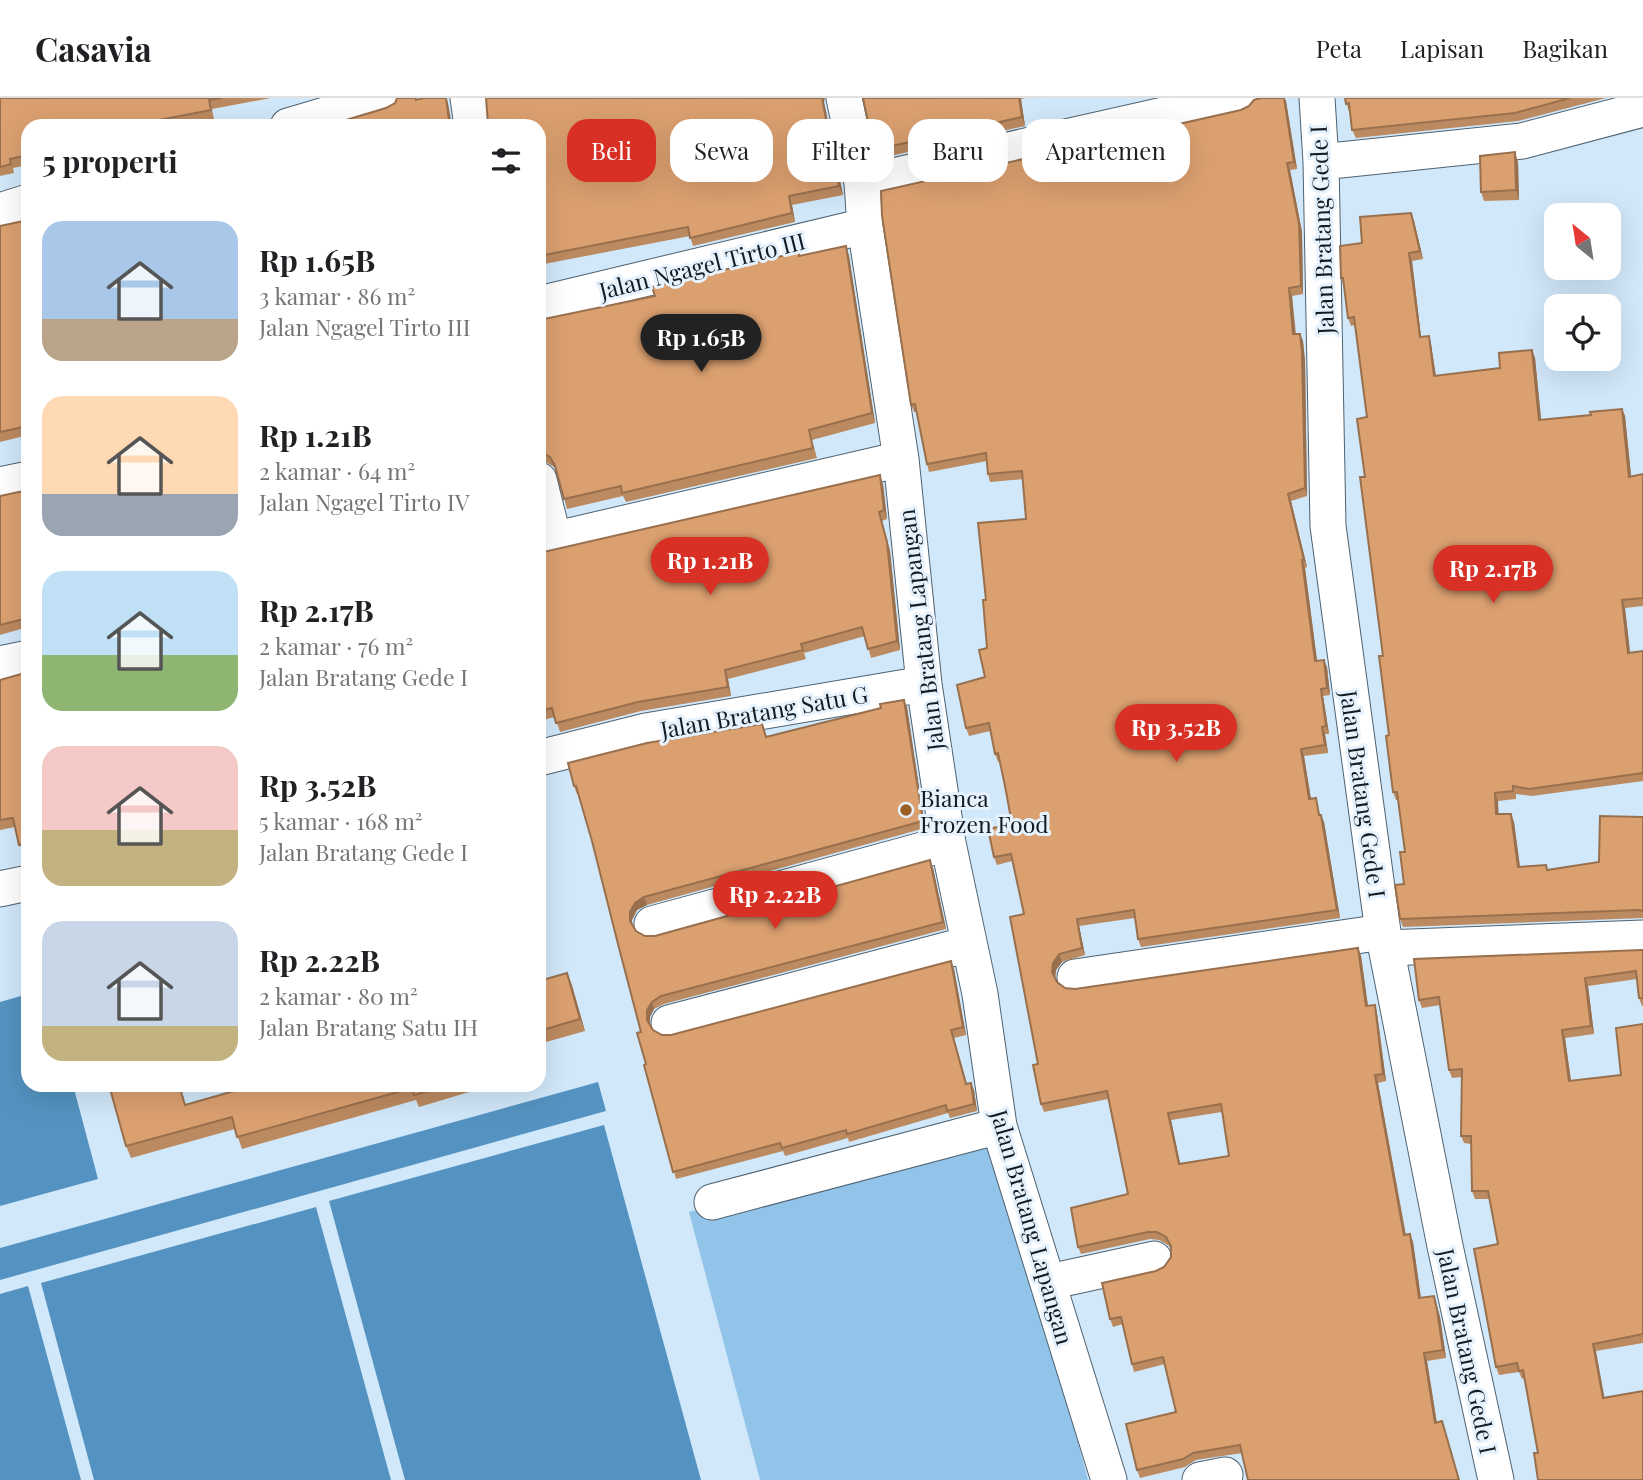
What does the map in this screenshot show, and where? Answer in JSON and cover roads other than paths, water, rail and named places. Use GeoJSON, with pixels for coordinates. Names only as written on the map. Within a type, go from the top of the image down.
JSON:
{"type":"FeatureCollection","features":[{"type":"Feature","properties":{"kind":"street"},"geometry":{"type":"LineString","coordinates":[[312,119],[383,98]]}},
{"type":"Feature","properties":{"kind":"street"},"geometry":{"type":"LineString","coordinates":[[468,98],[471,119]]}},
{"type":"Feature","properties":{"kind":"street","name":"Jalan Bratang Lapangan"},"geometry":{"type":"LineString","coordinates":[[844,98],[862,183],[865,226],[901,459],[924,684],[948,843],[980,994],[999,1126],[1109,1480]]}},
{"type":"Feature","properties":{"kind":"street"},"geometry":{"type":"LineString","coordinates":[[862,183],[1239,98]]}},
{"type":"Feature","properties":{"kind":"street","name":"Jalan Bratang Gede I"},"geometry":{"type":"LineString","coordinates":[[1317,98],[1321,162],[1328,526],[1385,940],[1445,1246],[1486,1478]]}},
{"type":"Feature","properties":{"kind":"street"},"geometry":{"type":"LineString","coordinates":[[1321,162],[1522,141],[1643,108]]}},
{"type":"Feature","properties":{"kind":"street"},"geometry":{"type":"LineString","coordinates":[[0,211],[21,204]]}},
{"type":"Feature","properties":{"kind":"street","name":"Jalan Ngagel Tirto III"},"geometry":{"type":"LineString","coordinates":[[546,302],[865,226]]}},
{"type":"Feature","properties":{"kind":"street"},"geometry":{"type":"LineString","coordinates":[[546,541],[901,459]]}},
{"type":"Feature","properties":{"kind":"street"},"geometry":{"type":"LineString","coordinates":[[0,485],[21,480]]}},
{"type":"Feature","properties":{"kind":"street"},"geometry":{"type":"LineString","coordinates":[[0,664],[21,660]]}},
{"type":"Feature","properties":{"kind":"street","name":"Jalan Bratang Satu G"},"geometry":{"type":"LineString","coordinates":[[546,756],[646,731],[924,684]]}},
{"type":"Feature","properties":{"kind":"street"},"geometry":{"type":"LineString","coordinates":[[652,924],[948,843]]}},
{"type":"Feature","properties":{"kind":"street"},"geometry":{"type":"LineString","coordinates":[[0,890],[21,885]]}},
{"type":"Feature","properties":{"kind":"street"},"geometry":{"type":"LineString","coordinates":[[1075,977],[1385,940],[1643,938]]}},
{"type":"Feature","properties":{"kind":"street"},"geometry":{"type":"LineString","coordinates":[[669,1023],[969,944]]}},
{"type":"Feature","properties":{"kind":"street"},"geometry":{"type":"LineString","coordinates":[[712,1202],[999,1126]]}},
{"type":"Feature","properties":{"kind":"street"},"geometry":{"type":"LineString","coordinates":[[1049,1282],[1154,1259]]}},
{"type":"Feature","properties":{"kind":"place","name":"Bianca Frozen Food"},"geometry":{"type":"Point","coordinates":[906,810]}}]}
